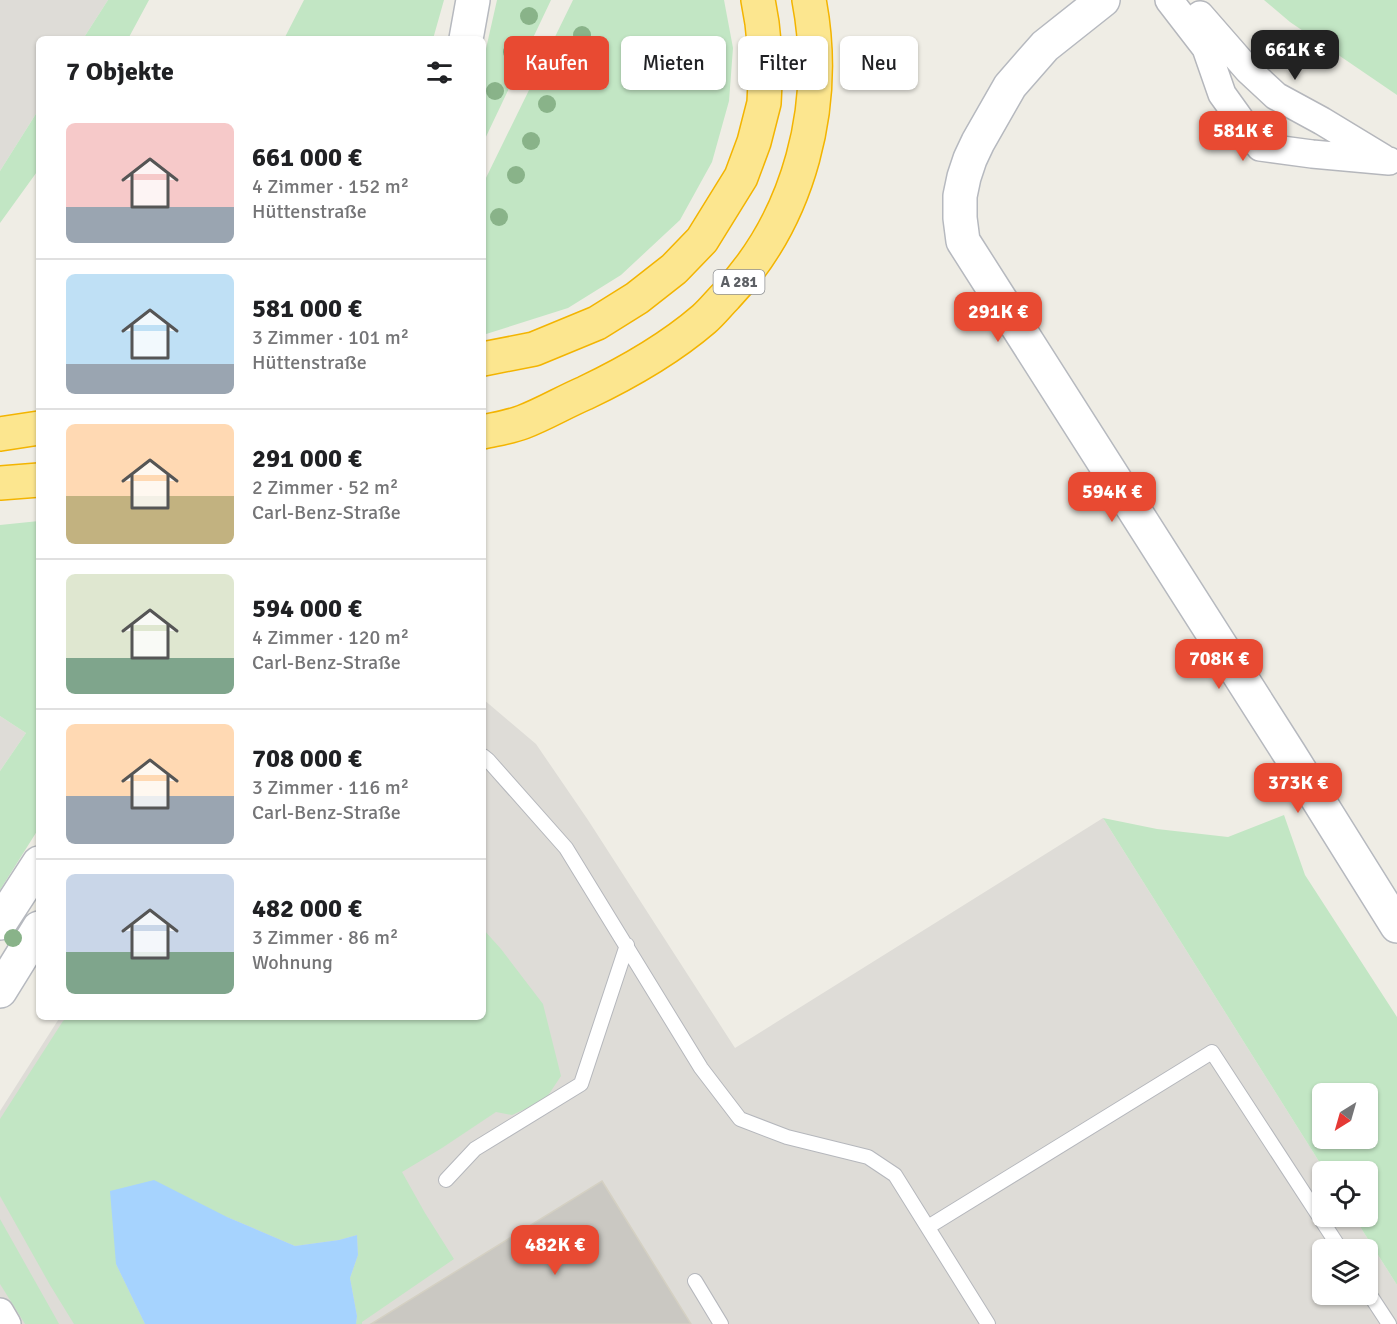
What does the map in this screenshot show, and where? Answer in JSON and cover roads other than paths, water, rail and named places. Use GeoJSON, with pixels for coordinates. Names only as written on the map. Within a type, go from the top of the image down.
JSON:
{"type":"FeatureCollection","features":[{"type":"Feature","properties":{"kind":"highway"},"geometry":{"type":"LineString","coordinates":[[486,358],[534,349],[597,323],[637,298],[674,269],[702,240],[741,177],[754,142],[764,103],[766,62],[758,0]]}},
{"type":"Feature","properties":{"kind":"highway","name":"A 281"},"geometry":{"type":"LineString","coordinates":[[486,431],[522,422],[623,375],[671,345],[706,317],[741,279],[765,245],[787,205],[802,160],[813,112],[815,70],[813,18],[809,0]]}},
{"type":"Feature","properties":{"kind":"highway"},"geometry":{"type":"LineString","coordinates":[[0,434],[36,428]]}},
{"type":"Feature","properties":{"kind":"highway"},"geometry":{"type":"LineString","coordinates":[[0,483],[36,480]]}},
{"type":"Feature","properties":{"kind":"street"},"geometry":{"type":"LineString","coordinates":[[466,36],[472,0]]}},
{"type":"Feature","properties":{"kind":"street"},"geometry":{"type":"LineString","coordinates":[[1102,0],[1045,46],[1010,86],[978,142],[964,177],[960,196],[963,241],[1397,926]]}},
{"type":"Feature","properties":{"kind":"street"},"geometry":{"type":"LineString","coordinates":[[1169,0],[1206,48],[1222,94],[1260,147],[1393,164]]}},
{"type":"Feature","properties":{"kind":"street"},"geometry":{"type":"LineString","coordinates":[[1182,0],[1202,17],[1248,70],[1276,96],[1393,164]]}},
{"type":"Feature","properties":{"kind":"street"},"geometry":{"type":"LineString","coordinates":[[0,923],[36,868]]}},
{"type":"Feature","properties":{"kind":"street"},"geometry":{"type":"LineString","coordinates":[[0,991],[36,933]]}},
{"type":"Feature","properties":{"kind":"street"},"geometry":{"type":"LineString","coordinates":[[0,1312],[7,1324]]}},
{"type":"Feature","properties":{"kind":"lane"},"geometry":{"type":"LineString","coordinates":[[486,758],[566,848],[701,1068],[740,1119],[787,1137],[868,1157],[895,1174],[988,1324]]}},
{"type":"Feature","properties":{"kind":"lane"},"geometry":{"type":"LineString","coordinates":[[446,1180],[475,1149],[581,1084],[627,945]]}},
{"type":"Feature","properties":{"kind":"lane"},"geometry":{"type":"LineString","coordinates":[[928,1227],[1212,1052],[1334,1239]]}},
{"type":"Feature","properties":{"kind":"lane"},"geometry":{"type":"LineString","coordinates":[[695,1281],[721,1324]]}},
{"type":"Feature","properties":{"kind":"lane"},"geometry":{"type":"LineString","coordinates":[[1377,1305],[1389,1324]]}},
{"type":"Feature","properties":{"kind":"water"},"geometry":{"type":"Polygon","coordinates":[[[154,1180],[227,1217],[295,1246],[357,1235],[358,1255],[350,1278],[357,1316],[356,1324],[145,1324],[116,1264],[110,1191],[154,1180]]]}}]}
